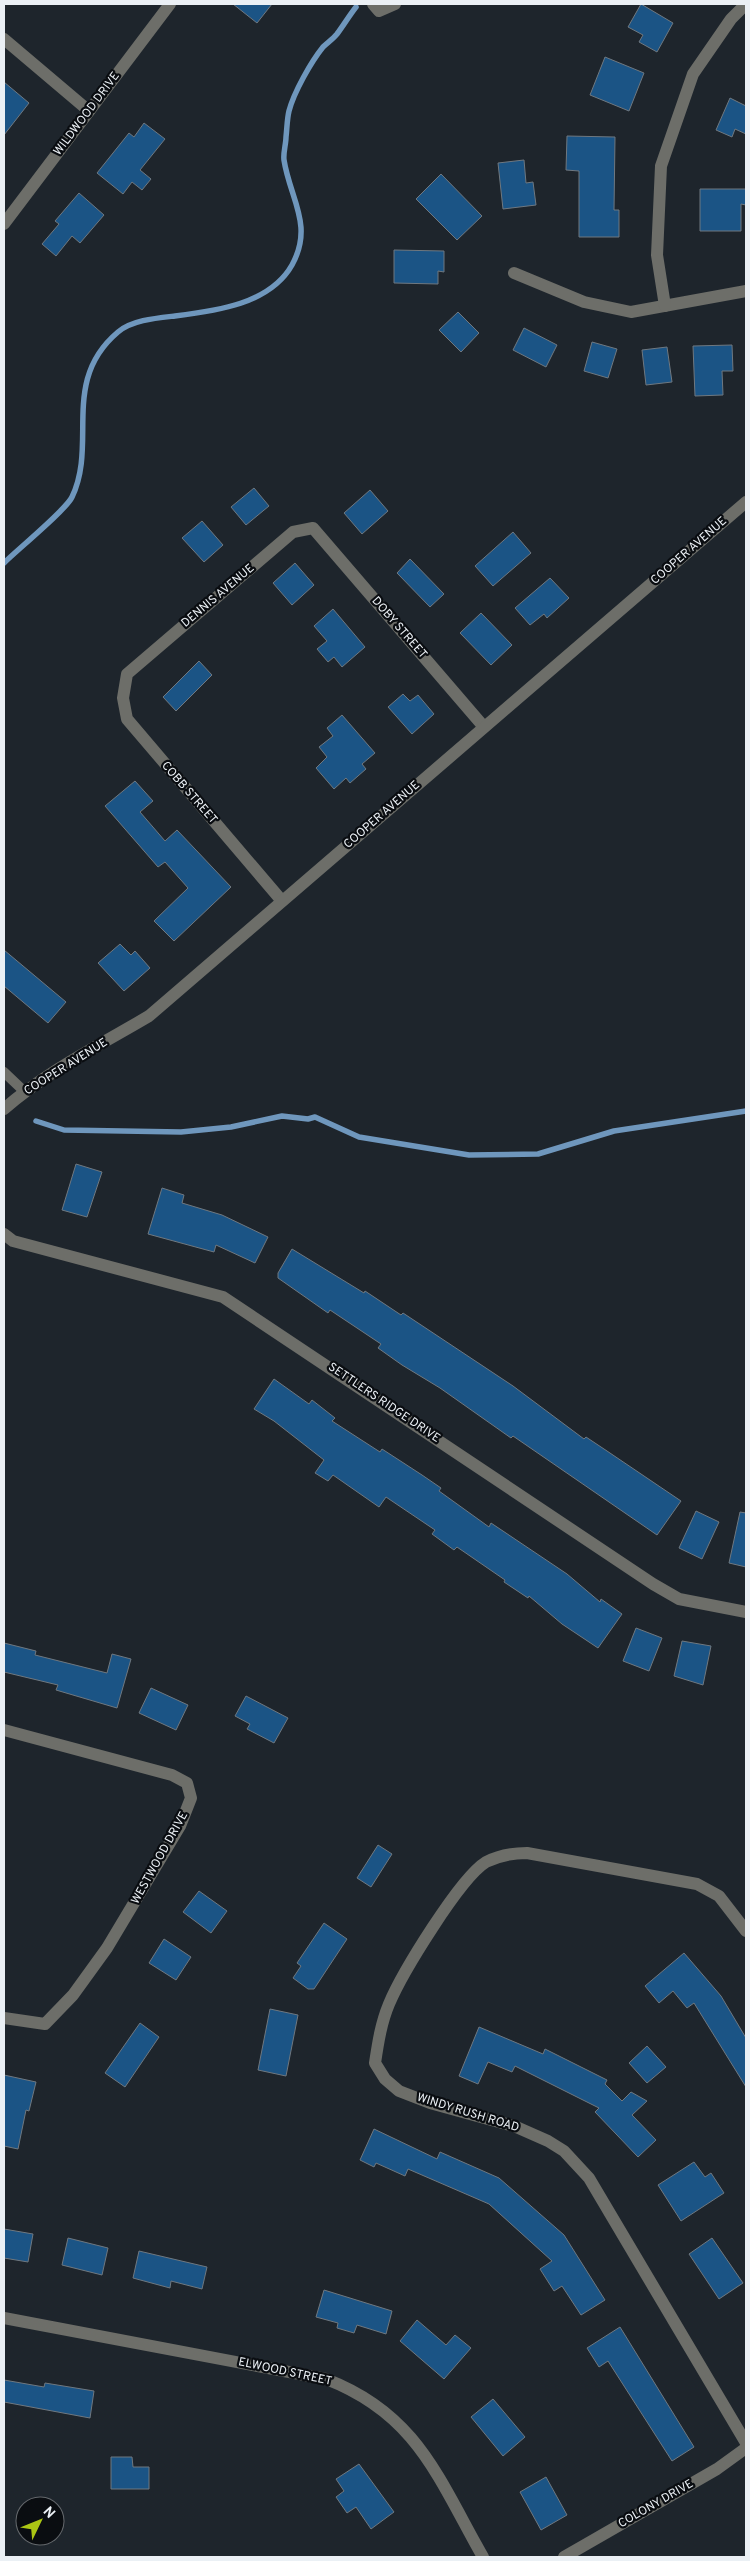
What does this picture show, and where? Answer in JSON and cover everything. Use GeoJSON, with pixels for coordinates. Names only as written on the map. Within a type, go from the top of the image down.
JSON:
{"type":"FeatureCollection","features":[{"type":"Feature","properties":{"kind":"street","name":"WILDWOOD DRIVE"},"geometry":{"type":"LineString","coordinates":[[4,224],[170,4]]}},
{"type":"Feature","properties":{"kind":"street"},"geometry":{"type":"LineString","coordinates":[[373,4],[379,11],[395,4]]}},
{"type":"Feature","properties":{"kind":"street"},"geometry":{"type":"LineString","coordinates":[[665,306],[657,255],[661,166],[693,74],[731,19],[746,4]]}},
{"type":"Feature","properties":{"kind":"street"},"geometry":{"type":"LineString","coordinates":[[4,39],[89,111]]}},
{"type":"Feature","properties":{"kind":"street"},"geometry":{"type":"LineString","coordinates":[[514,273],[584,302],[631,312],[746,291]]}},
{"type":"Feature","properties":{"kind":"street","name":"COOPER AVENUE"},"geometry":{"type":"LineString","coordinates":[[4,1110],[24,1091],[149,1016],[746,502]]}},
{"type":"Feature","properties":{"kind":"street","name":"DOBY STREET"},"geometry":{"type":"LineString","coordinates":[[313,528],[484,727]]}},
{"type":"Feature","properties":{"kind":"street","name":"DENNIS AVENUE"},"geometry":{"type":"LineString","coordinates":[[127,674],[293,532],[313,528]]}},
{"type":"Feature","properties":{"kind":"street","name":"COBB STREET"},"geometry":{"type":"LineString","coordinates":[[127,674],[123,698],[127,719],[282,901]]}},
{"type":"Feature","properties":{"kind":"street","name":"SETTLERS RIDGE DRIVE"},"geometry":{"type":"LineString","coordinates":[[4,1234],[13,1241],[224,1297],[653,1584],[679,1599],[746,1612]]}},
{"type":"Feature","properties":{"kind":"street","name":"WESTWOOD DRIVE"},"geometry":{"type":"LineString","coordinates":[[4,1730],[172,1775],[187,1783],[191,1798],[180,1826],[107,1948],[73,1995],[45,2024],[4,2018]]}},
{"type":"Feature","properties":{"kind":"street","name":"WINDY RUSH ROAD"},"geometry":{"type":"LineString","coordinates":[[746,1931],[719,1896],[697,1884],[527,1853],[513,1853],[486,1862],[468,1880],[430,1931],[390,2003],[380,2033],[375,2063],[385,2079],[398,2091],[430,2103],[514,2126],[548,2141],[564,2151],[589,2178],[746,2443]]}},
{"type":"Feature","properties":{"kind":"street","name":"ELWOOD STREET"},"geometry":{"type":"LineString","coordinates":[[4,2318],[326,2379],[354,2390],[394,2417],[420,2447],[484,2557]]}},
{"type":"Feature","properties":{"kind":"street","name":"COLONY DRIVE"},"geometry":{"type":"LineString","coordinates":[[564,2557],[717,2469],[746,2448]]}},
{"type":"Feature","properties":{"kind":"lane"},"geometry":{"type":"LineString","coordinates":[[4,1072],[24,1091]]}},
{"type":"Feature","properties":{"kind":"building"},"geometry":{"type":"Polygon","coordinates":[[[233,4],[272,4],[257,23],[233,4]]]}},
{"type":"Feature","properties":{"kind":"building"},"geometry":{"type":"Polygon","coordinates":[[[641,4],[673,23],[657,52],[639,42],[643,35],[628,27],[641,4]]]}},
{"type":"Feature","properties":{"kind":"building"},"geometry":{"type":"Polygon","coordinates":[[[605,57],[644,73],[629,111],[590,95],[605,57]]]}},
{"type":"Feature","properties":{"kind":"building"},"geometry":{"type":"Polygon","coordinates":[[[4,82],[29,103],[4,135],[4,82]]]}},
{"type":"Feature","properties":{"kind":"building"},"geometry":{"type":"Polygon","coordinates":[[[730,98],[746,106],[746,134],[735,129],[732,137],[716,130],[730,98]]]}},
{"type":"Feature","properties":{"kind":"building"},"geometry":{"type":"Polygon","coordinates":[[[144,123],[165,139],[140,170],[151,179],[142,190],[132,182],[123,194],[97,173],[129,133],[134,137],[144,123]]]}},
{"type":"Feature","properties":{"kind":"building"},"geometry":{"type":"Polygon","coordinates":[[[567,136],[615,137],[614,210],[619,210],[619,237],[579,237],[579,171],[566,170],[567,136]]]}},
{"type":"Feature","properties":{"kind":"building"},"geometry":{"type":"Polygon","coordinates":[[[524,160],[526,183],[533,182],[536,205],[503,209],[498,163],[524,160]]]}},
{"type":"Feature","properties":{"kind":"building"},"geometry":{"type":"Polygon","coordinates":[[[441,174],[482,216],[457,240],[416,199],[441,174]]]}},
{"type":"Feature","properties":{"kind":"building"},"geometry":{"type":"Polygon","coordinates":[[[700,189],[746,189],[746,205],[741,204],[741,231],[700,231],[700,189]]]}},
{"type":"Feature","properties":{"kind":"building"},"geometry":{"type":"Polygon","coordinates":[[[79,193],[104,215],[80,243],[72,236],[56,256],[42,244],[59,224],[55,221],[79,193]]]}},
{"type":"Feature","properties":{"kind":"building"},"geometry":{"type":"Polygon","coordinates":[[[394,250],[444,251],[444,272],[438,271],[438,284],[394,283],[394,250]]]}},
{"type":"Feature","properties":{"kind":"building"},"geometry":{"type":"Polygon","coordinates":[[[458,312],[479,333],[461,352],[439,330],[458,312]]]}},
{"type":"Feature","properties":{"kind":"building"},"geometry":{"type":"Polygon","coordinates":[[[524,328],[557,345],[546,367],[513,350],[524,328]]]}},
{"type":"Feature","properties":{"kind":"building"},"geometry":{"type":"Polygon","coordinates":[[[592,342],[617,349],[608,378],[584,371],[592,342]]]}},
{"type":"Feature","properties":{"kind":"building"},"geometry":{"type":"Polygon","coordinates":[[[732,345],[733,371],[722,371],[723,395],[695,396],[693,346],[732,345]]]}},
{"type":"Feature","properties":{"kind":"building"},"geometry":{"type":"Polygon","coordinates":[[[667,347],[672,382],[646,385],[642,350],[667,347]]]}},
{"type":"Feature","properties":{"kind":"building"},"geometry":{"type":"Polygon","coordinates":[[[254,488],[269,506],[246,525],[231,507],[254,488]]]}},
{"type":"Feature","properties":{"kind":"building"},"geometry":{"type":"Polygon","coordinates":[[[370,490],[388,511],[362,534],[344,513],[370,490]]]}},
{"type":"Feature","properties":{"kind":"building"},"geometry":{"type":"Polygon","coordinates":[[[202,521],[223,545],[204,562],[182,538],[202,521]]]}},
{"type":"Feature","properties":{"kind":"building"},"geometry":{"type":"Polygon","coordinates":[[[513,532],[531,553],[493,586],[475,566],[513,532]]]}},
{"type":"Feature","properties":{"kind":"building"},"geometry":{"type":"Polygon","coordinates":[[[410,559],[444,594],[430,607],[397,573],[410,559]]]}},
{"type":"Feature","properties":{"kind":"building"},"geometry":{"type":"Polygon","coordinates":[[[295,563],[314,585],[292,605],[273,583],[295,563]]]}},
{"type":"Feature","properties":{"kind":"building"},"geometry":{"type":"Polygon","coordinates":[[[550,578],[569,598],[547,618],[544,614],[530,625],[515,608],[550,578]]]}},
{"type":"Feature","properties":{"kind":"building"},"geometry":{"type":"Polygon","coordinates":[[[333,609],[365,647],[342,667],[334,657],[328,662],[317,649],[327,641],[314,626],[333,609]]]}},
{"type":"Feature","properties":{"kind":"building"},"geometry":{"type":"Polygon","coordinates":[[[481,613],[512,645],[491,665],[460,633],[481,613]]]}},
{"type":"Feature","properties":{"kind":"building"},"geometry":{"type":"Polygon","coordinates":[[[199,661],[212,675],[176,711],[163,697],[199,661]]]}},
{"type":"Feature","properties":{"kind":"building"},"geometry":{"type":"Polygon","coordinates":[[[403,694],[410,701],[418,695],[434,714],[412,734],[388,707],[403,694]]]}},
{"type":"Feature","properties":{"kind":"building"},"geometry":{"type":"Polygon","coordinates":[[[342,715],[375,753],[362,764],[366,769],[350,783],[346,778],[334,789],[316,768],[327,757],[319,747],[333,736],[327,728],[342,715]]]}},
{"type":"Feature","properties":{"kind":"building"},"geometry":{"type":"Polygon","coordinates":[[[135,781],[153,801],[140,812],[165,841],[177,830],[231,887],[174,941],[154,921],[188,888],[165,862],[158,867],[105,806],[135,781]]]}},
{"type":"Feature","properties":{"kind":"building"},"geometry":{"type":"Polygon","coordinates":[[[120,944],[131,955],[135,951],[150,968],[124,991],[98,963],[120,944]]]}},
{"type":"Feature","properties":{"kind":"building"},"geometry":{"type":"Polygon","coordinates":[[[4,950],[66,1002],[48,1023],[4,986],[4,950]]]}},
{"type":"Feature","properties":{"kind":"building"},"geometry":{"type":"Polygon","coordinates":[[[76,1164],[102,1172],[87,1217],[62,1210],[76,1164]]]}},
{"type":"Feature","properties":{"kind":"building"},"geometry":{"type":"Polygon","coordinates":[[[162,1188],[184,1195],[182,1203],[222,1215],[268,1237],[255,1263],[216,1245],[214,1252],[148,1234],[162,1188]]]}},
{"type":"Feature","properties":{"kind":"building"},"geometry":{"type":"Polygon","coordinates":[[[292,1249],[364,1293],[365,1291],[401,1315],[403,1313],[513,1386],[584,1439],[586,1437],[681,1501],[657,1535],[513,1436],[511,1438],[440,1388],[402,1365],[378,1348],[381,1344],[330,1310],[328,1313],[278,1278],[278,1273],[292,1249]]]}},
{"type":"Feature","properties":{"kind":"building"},"geometry":{"type":"Polygon","coordinates":[[[274,1379],[309,1404],[312,1400],[335,1418],[332,1421],[380,1452],[382,1449],[422,1475],[441,1488],[439,1491],[489,1527],[491,1523],[567,1574],[600,1602],[601,1599],[622,1614],[598,1648],[562,1624],[529,1596],[528,1598],[504,1582],[505,1580],[457,1547],[454,1550],[432,1534],[435,1530],[386,1497],[379,1507],[333,1475],[328,1481],[315,1473],[324,1460],[274,1421],[254,1409],[274,1379]]]}},
{"type":"Feature","properties":{"kind":"building"},"geometry":{"type":"Polygon","coordinates":[[[696,1511],[719,1522],[702,1559],[679,1548],[696,1511]]]}},
{"type":"Feature","properties":{"kind":"building"},"geometry":{"type":"Polygon","coordinates":[[[740,1512],[746,1513],[746,1567],[729,1563],[740,1512]]]}},
{"type":"Feature","properties":{"kind":"building"},"geometry":{"type":"Polygon","coordinates":[[[636,1628],[662,1638],[649,1671],[623,1661],[636,1628]]]}},
{"type":"Feature","properties":{"kind":"building"},"geometry":{"type":"Polygon","coordinates":[[[682,1641],[711,1646],[703,1685],[674,1676],[682,1641]]]}},
{"type":"Feature","properties":{"kind":"building"},"geometry":{"type":"Polygon","coordinates":[[[4,1643],[36,1651],[35,1655],[107,1673],[112,1654],[131,1659],[117,1708],[56,1690],[58,1685],[4,1672],[4,1643]]]}},
{"type":"Feature","properties":{"kind":"building"},"geometry":{"type":"Polygon","coordinates":[[[151,1688],[188,1705],[176,1730],[139,1713],[151,1688]]]}},
{"type":"Feature","properties":{"kind":"building"},"geometry":{"type":"Polygon","coordinates":[[[246,1696],[288,1718],[274,1743],[247,1729],[250,1724],[235,1716],[246,1696]]]}},
{"type":"Feature","properties":{"kind":"building"},"geometry":{"type":"Polygon","coordinates":[[[378,1845],[392,1854],[371,1887],[357,1878],[378,1845]]]}},
{"type":"Feature","properties":{"kind":"building"},"geometry":{"type":"Polygon","coordinates":[[[199,1891],[227,1911],[211,1933],[183,1912],[199,1891]]]}},
{"type":"Feature","properties":{"kind":"building"},"geometry":{"type":"Polygon","coordinates":[[[324,1923],[347,1939],[314,1989],[308,1989],[293,1978],[301,1966],[297,1963],[324,1923]]]}},
{"type":"Feature","properties":{"kind":"building"},"geometry":{"type":"Polygon","coordinates":[[[164,1939],[191,1957],[176,1980],[149,1963],[164,1939]]]}},
{"type":"Feature","properties":{"kind":"building"},"geometry":{"type":"Polygon","coordinates":[[[684,1953],[721,1996],[746,2038],[746,2087],[694,2003],[687,2008],[673,1991],[659,2003],[645,1986],[684,1953]]]}},
{"type":"Feature","properties":{"kind":"building"},"geometry":{"type":"Polygon","coordinates":[[[270,2009],[298,2015],[286,2076],[258,2070],[270,2009]]]}},
{"type":"Feature","properties":{"kind":"building"},"geometry":{"type":"Polygon","coordinates":[[[140,2023],[159,2037],[125,2087],[105,2073],[140,2023]]]}},
{"type":"Feature","properties":{"kind":"building"},"geometry":{"type":"Polygon","coordinates":[[[479,2027],[543,2054],[545,2049],[607,2080],[605,2084],[622,2101],[631,2092],[647,2101],[632,2115],[656,2140],[638,2157],[595,2112],[599,2108],[515,2066],[512,2072],[488,2062],[478,2084],[459,2076],[479,2027]]]}},
{"type":"Feature","properties":{"kind":"building"},"geometry":{"type":"Polygon","coordinates":[[[647,2046],[666,2067],[647,2083],[629,2063],[647,2046]]]}},
{"type":"Feature","properties":{"kind":"building"},"geometry":{"type":"Polygon","coordinates":[[[4,2075],[36,2082],[29,2111],[26,2110],[18,2149],[4,2146],[4,2075]]]}},
{"type":"Feature","properties":{"kind":"building"},"geometry":{"type":"Polygon","coordinates":[[[374,2129],[437,2159],[440,2152],[499,2178],[564,2235],[605,2300],[581,2315],[562,2286],[554,2291],[540,2269],[552,2261],[489,2204],[408,2169],[405,2176],[376,2163],[374,2167],[360,2160],[374,2129]]]}},
{"type":"Feature","properties":{"kind":"building"},"geometry":{"type":"Polygon","coordinates":[[[694,2162],[705,2177],[711,2173],[724,2193],[681,2221],[658,2185],[694,2162]]]}},
{"type":"Feature","properties":{"kind":"building"},"geometry":{"type":"Polygon","coordinates":[[[4,2229],[33,2234],[28,2262],[4,2258],[4,2229]]]}},
{"type":"Feature","properties":{"kind":"building"},"geometry":{"type":"Polygon","coordinates":[[[68,2238],[108,2248],[102,2275],[62,2265],[68,2238]]]}},
{"type":"Feature","properties":{"kind":"building"},"geometry":{"type":"Polygon","coordinates":[[[712,2238],[743,2283],[719,2299],[689,2254],[712,2238]]]}},
{"type":"Feature","properties":{"kind":"building"},"geometry":{"type":"Polygon","coordinates":[[[139,2251],[207,2267],[202,2289],[171,2281],[170,2288],[133,2278],[139,2251]]]}},
{"type":"Feature","properties":{"kind":"building"},"geometry":{"type":"Polygon","coordinates":[[[324,2290],[392,2311],[386,2334],[357,2325],[354,2333],[337,2328],[338,2323],[316,2317],[324,2290]]]}},
{"type":"Feature","properties":{"kind":"building"},"geometry":{"type":"Polygon","coordinates":[[[417,2320],[446,2345],[455,2335],[471,2348],[444,2379],[400,2341],[417,2320]]]}},
{"type":"Feature","properties":{"kind":"building"},"geometry":{"type":"Polygon","coordinates":[[[620,2327],[694,2447],[672,2461],[608,2361],[599,2367],[587,2348],[620,2327]]]}},
{"type":"Feature","properties":{"kind":"building"},"geometry":{"type":"Polygon","coordinates":[[[4,2380],[44,2387],[45,2383],[94,2391],[90,2418],[4,2402],[4,2380]]]}},
{"type":"Feature","properties":{"kind":"building"},"geometry":{"type":"Polygon","coordinates":[[[493,2399],[525,2437],[503,2456],[471,2417],[493,2399]]]}},
{"type":"Feature","properties":{"kind":"building"},"geometry":{"type":"Polygon","coordinates":[[[111,2457],[132,2457],[133,2467],[149,2467],[149,2489],[111,2489],[111,2457]]]}},
{"type":"Feature","properties":{"kind":"building"},"geometry":{"type":"Polygon","coordinates":[[[359,2464],[394,2512],[371,2529],[356,2507],[347,2513],[336,2497],[344,2491],[336,2479],[359,2464]]]}},
{"type":"Feature","properties":{"kind":"building"},"geometry":{"type":"Polygon","coordinates":[[[546,2477],[567,2515],[541,2530],[520,2492],[546,2477]]]}},
{"type":"Feature","properties":{"kind":"waterway"},"geometry":{"type":"LineString","coordinates":[[4,563],[51,520],[72,497],[79,476],[85,392],[90,371],[100,351],[118,332],[130,325],[145,320],[224,308],[241,303],[270,289],[292,265],[298,251],[301,224],[284,160],[289,111],[299,86],[313,61],[323,47],[337,34],[356,7]]}},
{"type":"Feature","properties":{"kind":"waterway"},"geometry":{"type":"LineString","coordinates":[[36,1121],[64,1130],[181,1132],[231,1127],[282,1116],[308,1119],[315,1117],[359,1137],[469,1155],[538,1154],[614,1131],[746,1111]]}}]}
